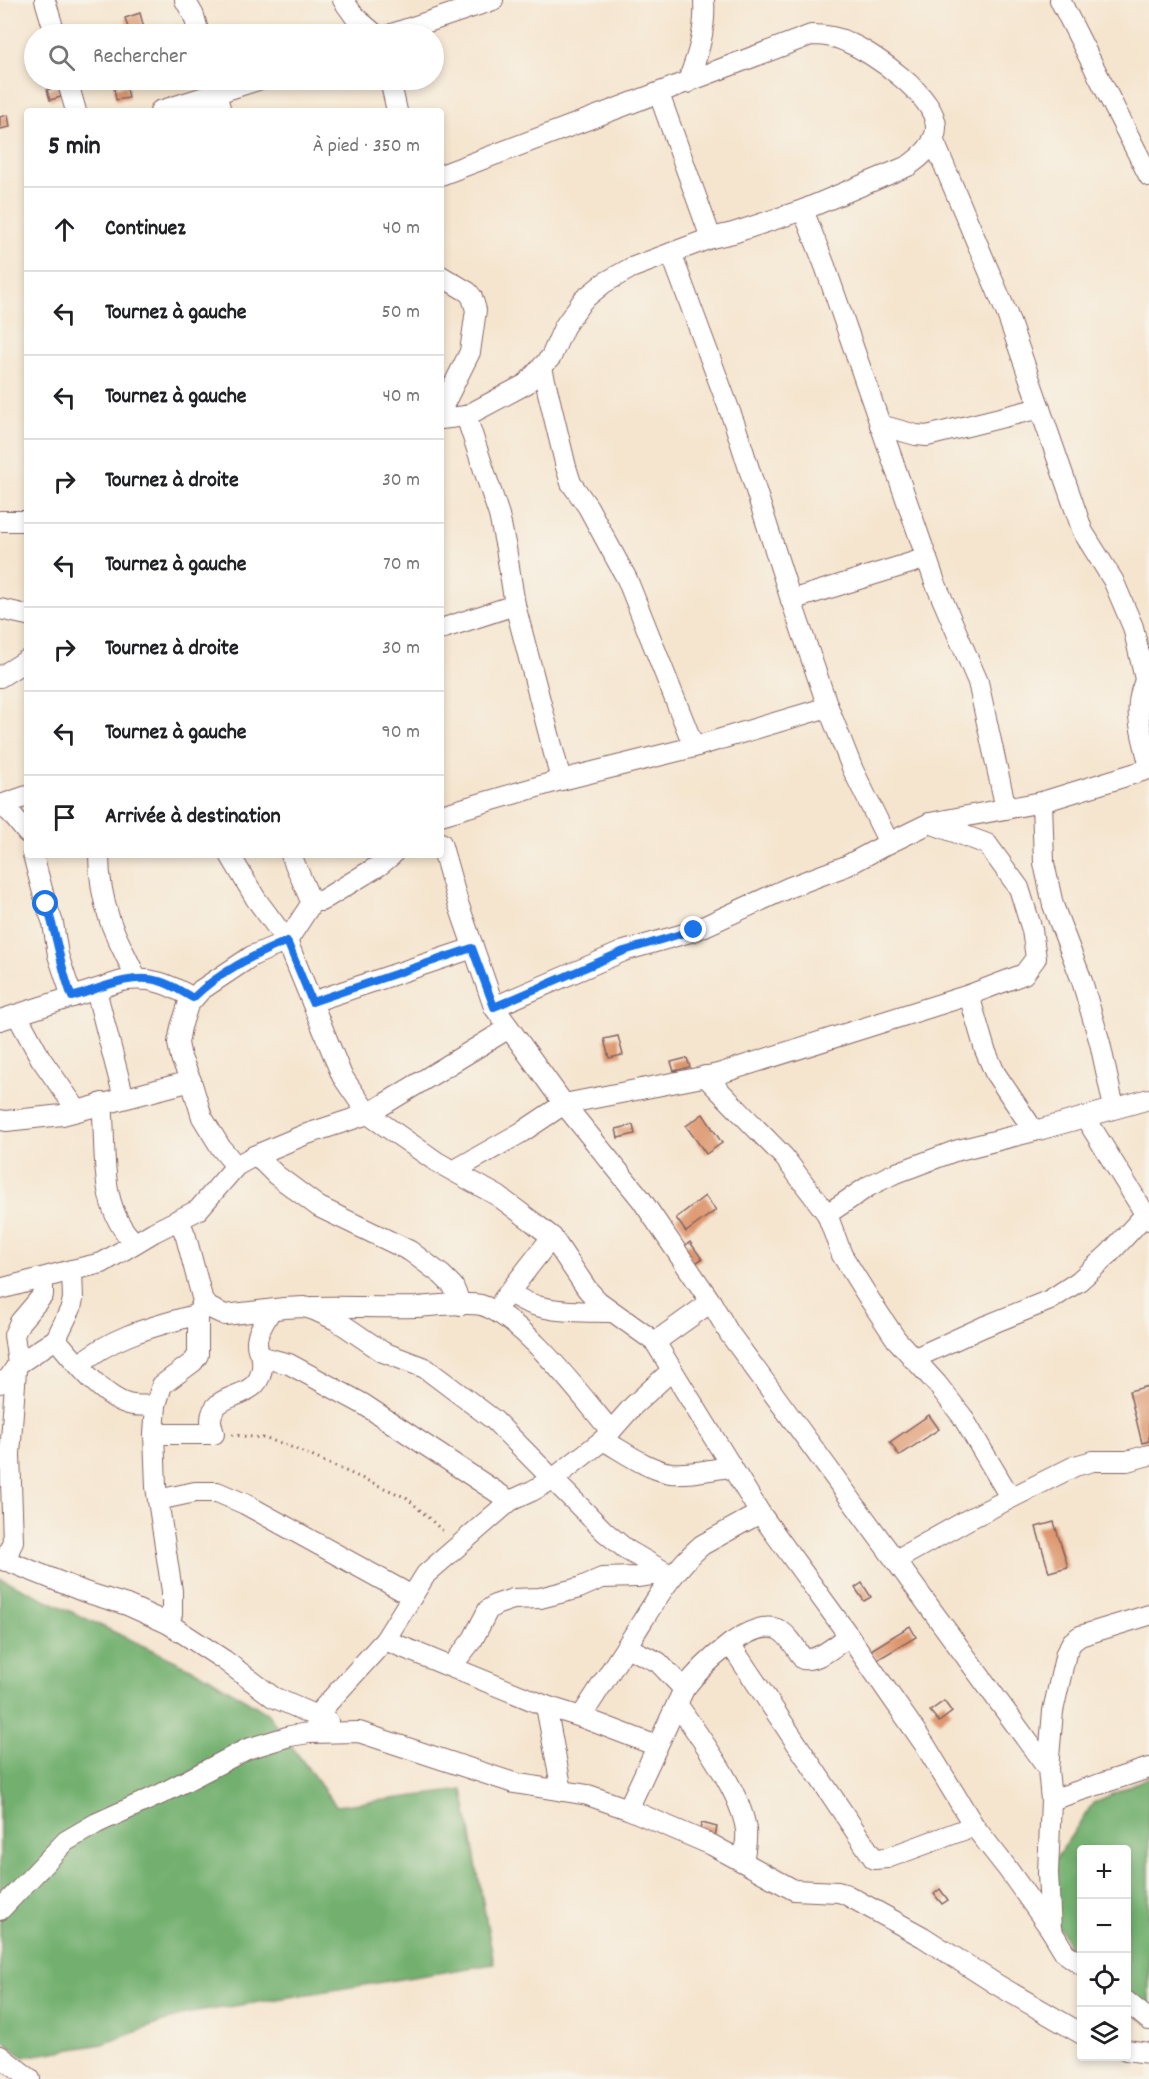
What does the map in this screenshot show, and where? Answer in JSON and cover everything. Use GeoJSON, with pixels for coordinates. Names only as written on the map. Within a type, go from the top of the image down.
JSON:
{"type":"FeatureCollection","features":[{"type":"Feature","properties":{"kind":"street"},"geometry":{"type":"LineString","coordinates":[[45,0],[52,24]]}},
{"type":"Feature","properties":{"kind":"street"},"geometry":{"type":"LineString","coordinates":[[343,0],[363,24]]}},
{"type":"Feature","properties":{"kind":"street"},"geometry":{"type":"LineString","coordinates":[[422,24],[493,0]]}},
{"type":"Feature","properties":{"kind":"street"},"geometry":{"type":"LineString","coordinates":[[687,83],[699,55],[704,22],[704,0]]}},
{"type":"Feature","properties":{"kind":"street"},"geometry":{"type":"LineString","coordinates":[[1060,0],[1149,176]]}},
{"type":"Feature","properties":{"kind":"street"},"geometry":{"type":"LineString","coordinates":[[192,2],[196,24]]}},
{"type":"Feature","properties":{"kind":"street"},"geometry":{"type":"LineString","coordinates":[[444,174],[811,35],[825,35],[846,41],[899,75],[926,102],[936,125],[933,139],[922,156],[908,166],[803,210],[734,233],[711,238],[631,268],[604,283],[583,300],[564,327],[551,357],[526,384],[466,416],[444,419]]}},
{"type":"Feature","properties":{"kind":"street"},"geometry":{"type":"LineString","coordinates":[[70,90],[75,108]]}},
{"type":"Feature","properties":{"kind":"street"},"geometry":{"type":"LineString","coordinates":[[392,90],[396,108]]}},
{"type":"Feature","properties":{"kind":"street"},"geometry":{"type":"LineString","coordinates":[[659,94],[711,238]]}},
{"type":"Feature","properties":{"kind":"street"},"geometry":{"type":"LineString","coordinates":[[170,108],[216,95]]}},
{"type":"Feature","properties":{"kind":"street"},"geometry":{"type":"LineString","coordinates":[[933,139],[1007,314],[1083,532],[1113,580],[1133,627],[1147,676],[1140,691],[1137,707],[1149,764]]}},
{"type":"Feature","properties":{"kind":"street"},"geometry":{"type":"LineString","coordinates":[[803,210],[825,266],[927,558],[978,682],[1006,809]]}},
{"type":"Feature","properties":{"kind":"street"},"geometry":{"type":"LineString","coordinates":[[670,253],[735,425],[828,707],[853,770],[889,843]]}},
{"type":"Feature","properties":{"kind":"street"},"geometry":{"type":"LineString","coordinates":[[444,278],[468,292],[476,310],[470,352],[444,404]]}},
{"type":"Feature","properties":{"kind":"street"},"geometry":{"type":"LineString","coordinates":[[542,368],[571,483],[588,507],[627,579],[694,747]]}},
{"type":"Feature","properties":{"kind":"street"},"geometry":{"type":"LineString","coordinates":[[880,425],[927,436],[1040,408]]}},
{"type":"Feature","properties":{"kind":"street"},"geometry":{"type":"LineString","coordinates":[[466,416],[499,515],[514,605],[561,780]]}},
{"type":"Feature","properties":{"kind":"street"},"geometry":{"type":"LineString","coordinates":[[0,521],[24,521]]}},
{"type":"Feature","properties":{"kind":"street"},"geometry":{"type":"LineString","coordinates":[[791,600],[927,558]]}},
{"type":"Feature","properties":{"kind":"street"},"geometry":{"type":"LineString","coordinates":[[444,627],[514,605]]}},
{"type":"Feature","properties":{"kind":"street"},"geometry":{"type":"LineString","coordinates":[[0,609],[24,614]]}},
{"type":"Feature","properties":{"kind":"street"},"geometry":{"type":"LineString","coordinates":[[0,677],[24,662]]}},
{"type":"Feature","properties":{"kind":"street"},"geometry":{"type":"LineString","coordinates":[[444,814],[561,780],[694,747],[828,707]]}},
{"type":"Feature","properties":{"kind":"street"},"geometry":{"type":"LineString","coordinates":[[494,1007],[624,951],[694,930],[790,887],[846,866],[930,823],[1042,802],[1149,769]]}},
{"type":"Feature","properties":{"kind":"street"},"geometry":{"type":"LineString","coordinates":[[0,805],[24,797]]}},
{"type":"Feature","properties":{"kind":"street"},"geometry":{"type":"LineString","coordinates":[[1042,802],[1044,863],[1053,905],[1082,981],[1100,1043],[1113,1108]]}},
{"type":"Feature","properties":{"kind":"street"},"geometry":{"type":"LineString","coordinates":[[0,805],[10,812],[24,829]]}},
{"type":"Feature","properties":{"kind":"street"},"geometry":{"type":"LineString","coordinates":[[455,1170],[564,1104],[705,1076],[817,1044],[969,995],[1024,974],[1036,958],[1032,930],[1019,888],[987,844],[930,823]]}},
{"type":"Feature","properties":{"kind":"street"},"geometry":{"type":"LineString","coordinates":[[444,853],[472,948],[494,1007],[564,1104],[641,1199],[711,1302],[729,1333],[1048,1769]]}},
{"type":"Feature","properties":{"kind":"street"},"geometry":{"type":"LineString","coordinates":[[34,858],[52,923],[58,955],[72,997]]}},
{"type":"Feature","properties":{"kind":"street"},"geometry":{"type":"LineString","coordinates":[[99,858],[99,875],[111,923],[136,978]]}},
{"type":"Feature","properties":{"kind":"street"},"geometry":{"type":"LineString","coordinates":[[232,858],[256,899],[287,941],[342,1076],[368,1114],[437,1162],[498,1196],[552,1237],[587,1289],[611,1312],[634,1325],[655,1342],[760,1514],[849,1636],[925,1746],[974,1826],[1007,1868],[1065,1953],[1077,1961]]}},
{"type":"Feature","properties":{"kind":"street"},"geometry":{"type":"LineString","coordinates":[[292,858],[310,899],[313,901],[321,901],[388,858]]}},
{"type":"Feature","properties":{"kind":"street"},"geometry":{"type":"LineString","coordinates":[[236,1166],[221,1148],[202,1117],[181,1058],[178,1043],[188,1005],[201,990],[252,956],[287,941],[313,901]]}},
{"type":"Feature","properties":{"kind":"street"},"geometry":{"type":"LineString","coordinates":[[312,1002],[472,948]]}},
{"type":"Feature","properties":{"kind":"street"},"geometry":{"type":"LineString","coordinates":[[77,1110],[8,1017],[136,978],[158,980],[193,998]]}},
{"type":"Feature","properties":{"kind":"street"},"geometry":{"type":"LineString","coordinates":[[96,990],[123,1098]]}},
{"type":"Feature","properties":{"kind":"street"},"geometry":{"type":"LineString","coordinates":[[969,995],[985,1050],[995,1072],[1034,1131]]}},
{"type":"Feature","properties":{"kind":"street"},"geometry":{"type":"LineString","coordinates":[[0,1289],[102,1263],[198,1210],[236,1166],[304,1135],[368,1114],[509,1028]]}},
{"type":"Feature","properties":{"kind":"street"},"geometry":{"type":"LineString","coordinates":[[705,1076],[783,1157],[827,1214],[842,1255],[896,1339],[937,1384],[962,1416],[1010,1497]]}},
{"type":"Feature","properties":{"kind":"street"},"geometry":{"type":"LineString","coordinates":[[2,1123],[62,1115],[191,1081]]}},
{"type":"Feature","properties":{"kind":"street"},"geometry":{"type":"LineString","coordinates":[[827,1214],[869,1186],[891,1175],[955,1151],[1149,1099]]}},
{"type":"Feature","properties":{"kind":"street"},"geometry":{"type":"LineString","coordinates":[[102,1103],[106,1182],[113,1207],[123,1228],[135,1243]]}},
{"type":"Feature","properties":{"kind":"street"},"geometry":{"type":"LineString","coordinates":[[913,1359],[1050,1300],[1078,1281],[1147,1218],[1085,1117]]}},
{"type":"Feature","properties":{"kind":"street"},"geometry":{"type":"LineString","coordinates":[[254,1156],[276,1176],[319,1207],[410,1251],[453,1286],[461,1305]]}},
{"type":"Feature","properties":{"kind":"street"},"geometry":{"type":"LineString","coordinates":[[169,1624],[172,1614],[172,1591],[158,1500],[154,1434],[156,1405],[162,1384],[193,1362],[198,1355],[201,1308],[186,1237],[179,1219]]}},
{"type":"Feature","properties":{"kind":"street"},"geometry":{"type":"LineString","coordinates":[[494,1312],[552,1237]]}},
{"type":"Feature","properties":{"kind":"street"},"geometry":{"type":"LineString","coordinates":[[0,1383],[9,1378],[17,1367],[56,1339],[71,1308],[72,1270]]}},
{"type":"Feature","properties":{"kind":"street"},"geometry":{"type":"LineString","coordinates":[[43,1278],[43,1295],[20,1322],[14,1335],[17,1367],[10,1454],[13,1541],[3,1560],[85,1592],[127,1605],[169,1624],[224,1660],[273,1698],[316,1716],[514,1783],[588,1795],[628,1809],[712,1845],[794,1890],[845,1894],[923,1937],[996,1984],[1077,2031]]}},
{"type":"Feature","properties":{"kind":"street"},"geometry":{"type":"LineString","coordinates":[[510,1292],[518,1299],[536,1305],[611,1312]]}},
{"type":"Feature","properties":{"kind":"street"},"geometry":{"type":"LineString","coordinates":[[655,1342],[711,1302]]}},
{"type":"Feature","properties":{"kind":"street"},"geometry":{"type":"LineString","coordinates":[[79,1365],[92,1354],[130,1334],[201,1308],[210,1308],[225,1315],[304,1307],[481,1305],[524,1332],[555,1364],[607,1436],[649,1465],[668,1472],[685,1473],[731,1467]]}},
{"type":"Feature","properties":{"kind":"street"},"geometry":{"type":"LineString","coordinates":[[304,1307],[336,1320],[383,1352],[425,1368],[494,1420],[605,1532],[627,1550],[670,1575]]}},
{"type":"Feature","properties":{"kind":"street"},"geometry":{"type":"LineString","coordinates":[[154,1434],[214,1434],[211,1419],[215,1409],[223,1400],[259,1382],[263,1369],[262,1357],[255,1346],[258,1332],[271,1310]]}},
{"type":"Feature","properties":{"kind":"street"},"geometry":{"type":"LineString","coordinates":[[56,1339],[111,1396],[131,1405],[156,1405]]}},
{"type":"Feature","properties":{"kind":"street"},"geometry":{"type":"LineString","coordinates":[[262,1357],[289,1364],[363,1404],[510,1501]]}},
{"type":"Feature","properties":{"kind":"street"},"geometry":{"type":"LineString","coordinates":[[316,1716],[385,1640],[426,1574],[510,1501],[553,1479],[607,1436],[633,1406],[672,1371]]}},
{"type":"Feature","properties":{"kind":"street"},"geometry":{"type":"LineString","coordinates":[[896,1560],[1010,1497],[1075,1466],[1093,1461],[1127,1461],[1149,1455]]}},
{"type":"Feature","properties":{"kind":"street"},"geometry":{"type":"LineString","coordinates":[[158,1500],[195,1492],[217,1492],[245,1504],[412,1596]]}},
{"type":"Feature","properties":{"kind":"street"},"geometry":{"type":"LineString","coordinates":[[581,1717],[670,1575],[702,1545],[760,1514]]}},
{"type":"Feature","properties":{"kind":"street"},"geometry":{"type":"LineString","coordinates":[[451,1667],[472,1639],[488,1610],[495,1605],[513,1599],[540,1598],[579,1588],[602,1578],[670,1575]]}},
{"type":"Feature","properties":{"kind":"street"},"geometry":{"type":"LineString","coordinates":[[1051,1930],[1048,1874],[1052,1800],[1048,1769],[1053,1711],[1066,1653],[1072,1642],[1080,1636],[1149,1614]]}},
{"type":"Feature","properties":{"kind":"street"},"geometry":{"type":"LineString","coordinates":[[628,1809],[680,1696],[695,1675],[730,1644],[759,1628],[769,1627],[782,1631],[806,1660],[820,1655],[849,1636]]}},
{"type":"Feature","properties":{"kind":"street"},"geometry":{"type":"LineString","coordinates":[[385,1640],[546,1706],[657,1746]]}},
{"type":"Feature","properties":{"kind":"street"},"geometry":{"type":"LineString","coordinates":[[730,1644],[874,1860],[895,1856],[974,1826]]}},
{"type":"Feature","properties":{"kind":"street"},"geometry":{"type":"LineString","coordinates":[[626,1647],[658,1662],[680,1696],[738,1804],[746,1828],[747,1844],[743,1862]]}},
{"type":"Feature","properties":{"kind":"street"},"geometry":{"type":"LineString","coordinates":[[546,1706],[562,1791]]}},
{"type":"Feature","properties":{"kind":"street"},"geometry":{"type":"LineString","coordinates":[[0,1910],[40,1871],[66,1841],[97,1823],[161,1794],[226,1759],[247,1749],[290,1736],[309,1733],[359,1732]]}},
{"type":"Feature","properties":{"kind":"street"},"geometry":{"type":"LineString","coordinates":[[1052,1800],[1149,1768]]}},
{"type":"Feature","properties":{"kind":"street"},"geometry":{"type":"LineString","coordinates":[[1131,2005],[1149,2020]]}},
{"type":"Feature","properties":{"kind":"street"},"geometry":{"type":"LineString","coordinates":[[1131,2051],[1149,2053]]}},
{"type":"Feature","properties":{"kind":"street"},"geometry":{"type":"LineString","coordinates":[[0,2056],[30,2079]]}},
{"type":"Feature","properties":{"kind":"path"},"geometry":{"type":"LineString","coordinates":[[214,1434],[263,1438],[284,1444],[407,1498],[457,1545]]}},
{"type":"Feature","properties":{"kind":"green space"},"geometry":{"type":"Polygon","coordinates":[[[0,1578],[207,1676],[267,1713],[336,1806],[463,1790],[494,1964],[185,2014],[103,2044],[23,2057],[0,2038],[0,1578]]]}},
{"type":"Feature","properties":{"kind":"green space"},"geometry":{"type":"Polygon","coordinates":[[[1149,1777],[1149,2024],[1131,2008],[1131,1845],[1077,1845],[1077,1960],[1051,1912],[1051,1866],[1093,1803],[1149,1777]]]}},
{"type":"Feature","properties":{"kind":"building"},"geometry":{"type":"Polygon","coordinates":[[[140,13],[143,24],[127,24],[125,18],[140,13]]]}},
{"type":"Feature","properties":{"kind":"building"},"geometry":{"type":"Polygon","coordinates":[[[47,90],[59,90],[61,97],[50,100],[47,90]]]}},
{"type":"Feature","properties":{"kind":"building"},"geometry":{"type":"Polygon","coordinates":[[[114,90],[127,90],[129,98],[116,100],[114,90]]]}},
{"type":"Feature","properties":{"kind":"building"},"geometry":{"type":"Polygon","coordinates":[[[8,115],[10,127],[0,129],[0,117],[8,115]]]}},
{"type":"Feature","properties":{"kind":"building"},"geometry":{"type":"Polygon","coordinates":[[[618,1036],[623,1055],[609,1058],[604,1039],[618,1036]]]}},
{"type":"Feature","properties":{"kind":"building"},"geometry":{"type":"Polygon","coordinates":[[[687,1058],[690,1067],[674,1071],[671,1062],[687,1058]]]}},
{"type":"Feature","properties":{"kind":"building"},"geometry":{"type":"Polygon","coordinates":[[[703,1114],[722,1143],[706,1154],[686,1126],[703,1114]]]}},
{"type":"Feature","properties":{"kind":"building"},"geometry":{"type":"Polygon","coordinates":[[[633,1125],[635,1134],[618,1138],[616,1129],[633,1125]]]}},
{"type":"Feature","properties":{"kind":"building"},"geometry":{"type":"Polygon","coordinates":[[[705,1196],[716,1210],[686,1232],[676,1218],[705,1196]]]}},
{"type":"Feature","properties":{"kind":"building"},"geometry":{"type":"Polygon","coordinates":[[[690,1242],[702,1259],[694,1264],[682,1248],[690,1242]]]}},
{"type":"Feature","properties":{"kind":"building"},"geometry":{"type":"Polygon","coordinates":[[[1149,1386],[1149,1441],[1142,1443],[1129,1391],[1149,1386]]]}},
{"type":"Feature","properties":{"kind":"building"},"geometry":{"type":"Polygon","coordinates":[[[929,1415],[939,1429],[899,1456],[890,1442],[929,1415]]]}},
{"type":"Feature","properties":{"kind":"building"},"geometry":{"type":"Polygon","coordinates":[[[1054,1522],[1068,1567],[1049,1572],[1036,1527],[1054,1522]]]}},
{"type":"Feature","properties":{"kind":"building"},"geometry":{"type":"Polygon","coordinates":[[[862,1583],[871,1597],[864,1601],[855,1588],[862,1583]]]}},
{"type":"Feature","properties":{"kind":"building"},"geometry":{"type":"Polygon","coordinates":[[[910,1626],[916,1637],[877,1660],[871,1650],[910,1626]]]}},
{"type":"Feature","properties":{"kind":"building"},"geometry":{"type":"Polygon","coordinates":[[[944,1701],[952,1712],[939,1722],[930,1711],[944,1701]]]}},
{"type":"Feature","properties":{"kind":"building"},"geometry":{"type":"Polygon","coordinates":[[[702,1823],[717,1827],[715,1836],[699,1832],[702,1823]]]}},
{"type":"Feature","properties":{"kind":"building"},"geometry":{"type":"Polygon","coordinates":[[[940,1889],[948,1900],[942,1904],[934,1894],[940,1889]]]}},
{"type":"Feature","properties":{"kind":"route"},"geometry":{"type":"LineString","coordinates":[[46,904],[58,955],[72,997],[136,978],[158,980],[193,998],[201,990],[252,956],[287,941],[312,1002],[472,948],[494,1007],[624,951],[694,930]]}}]}
